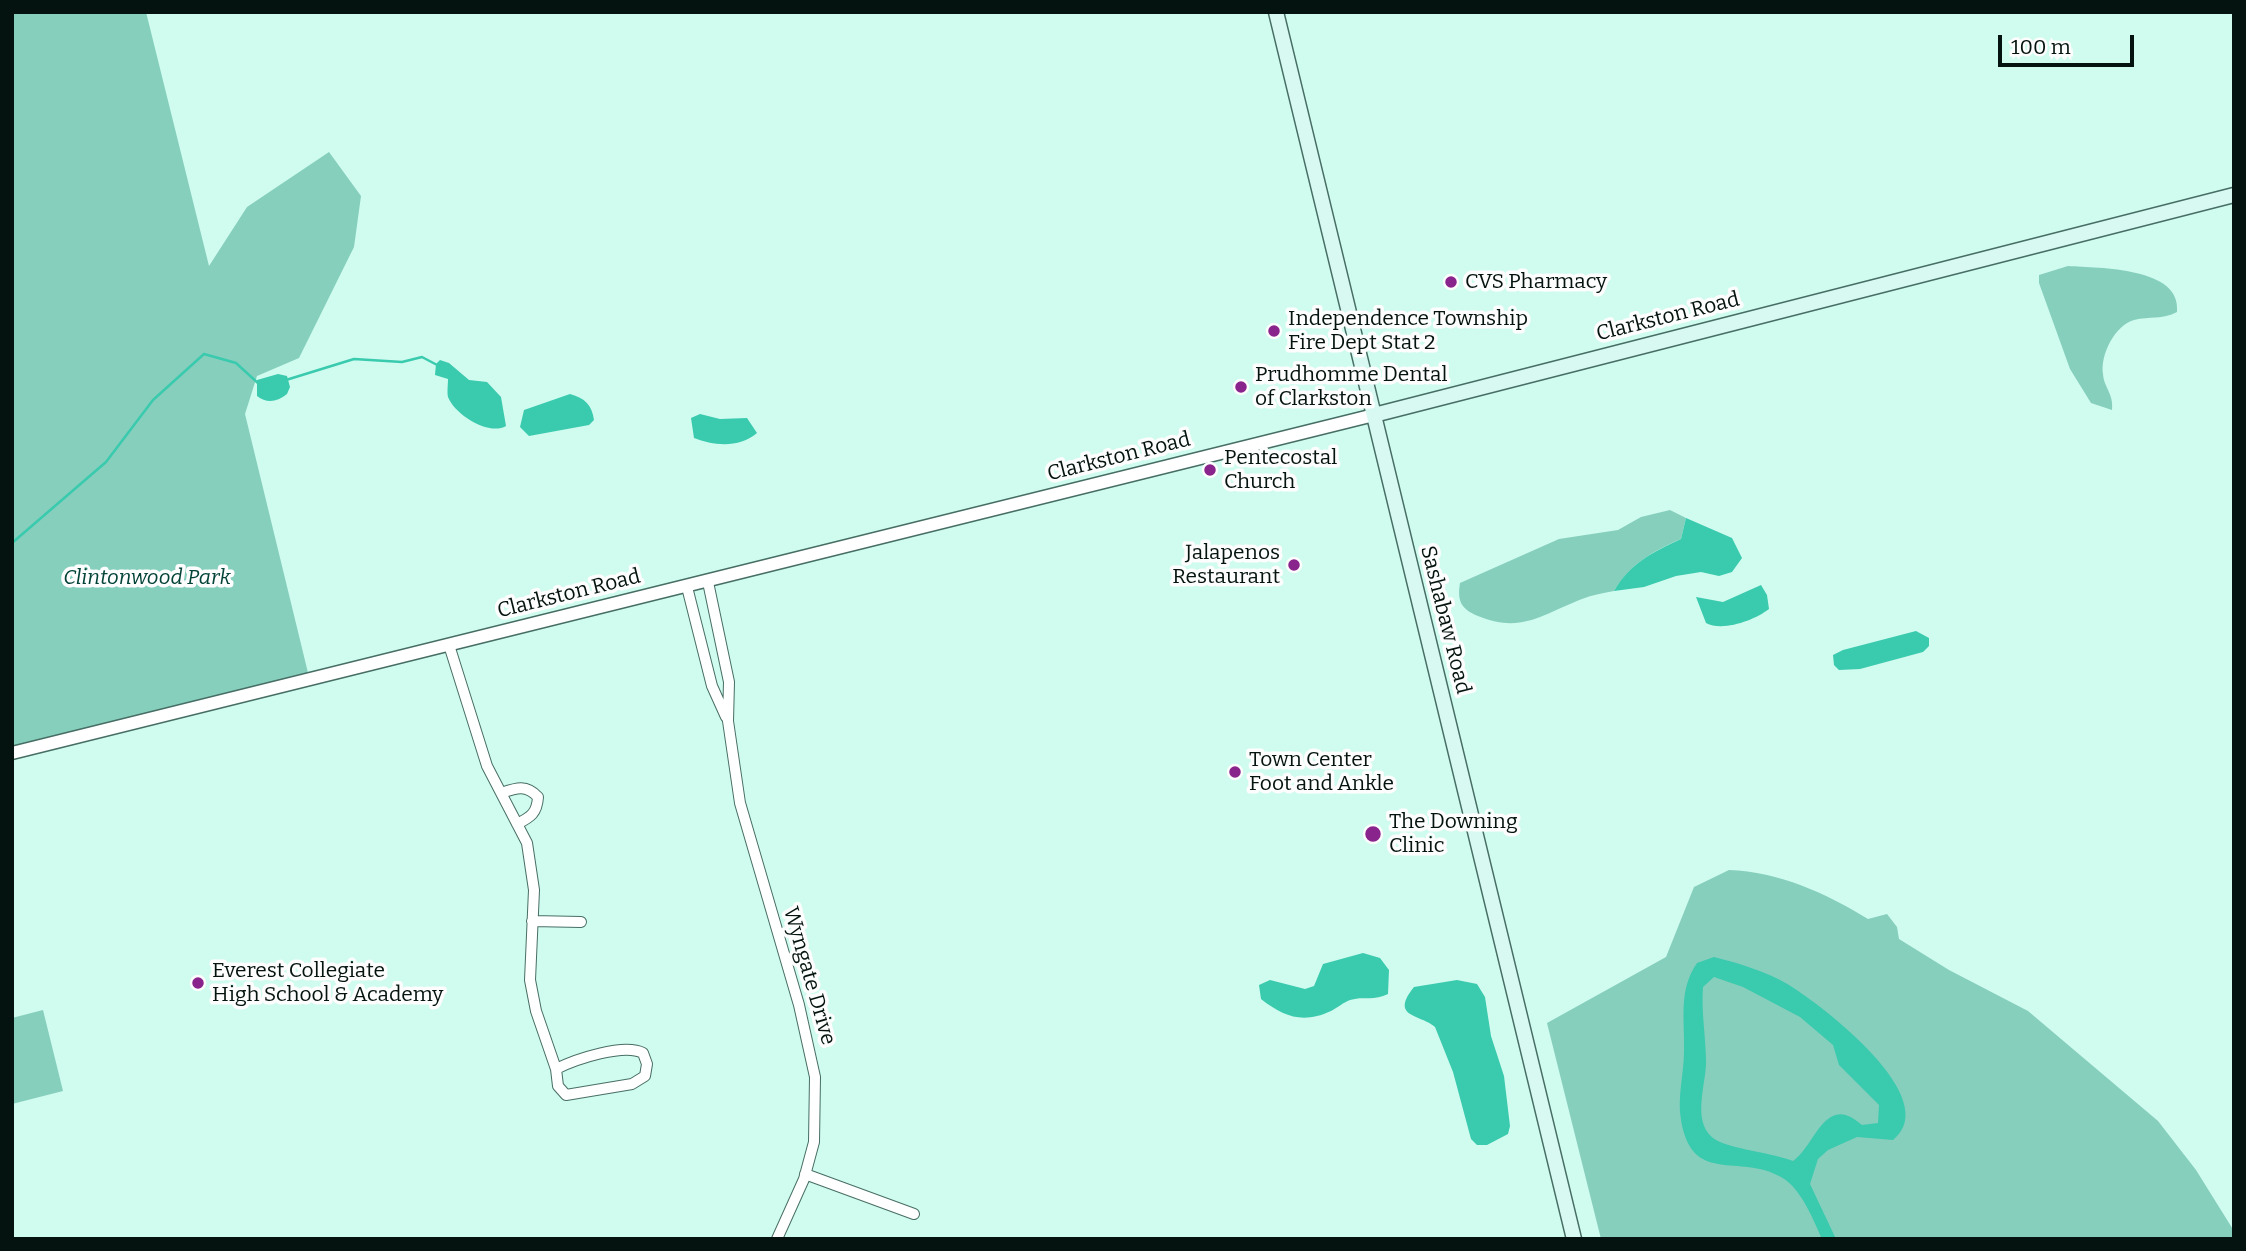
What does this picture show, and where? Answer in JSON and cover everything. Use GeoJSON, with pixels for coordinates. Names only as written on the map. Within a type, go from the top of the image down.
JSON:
{"type":"FeatureCollection","features":[{"type":"Feature","properties":{"kind":"main road","name":"Sashabaw Road"},"geometry":{"type":"LineString","coordinates":[[1276,12],[1574,1239]]}},
{"type":"Feature","properties":{"kind":"main road","name":"Clarkston Road"},"geometry":{"type":"LineString","coordinates":[[1374,415],[2234,195]]}},
{"type":"Feature","properties":{"kind":"street","name":"Clarkston Road"},"geometry":{"type":"LineString","coordinates":[[12,752],[708,582],[1374,415]]}},
{"type":"Feature","properties":{"kind":"street","name":"Wyngate Drive"},"geometry":{"type":"LineString","coordinates":[[708,582],[729,682],[728,721],[746,830],[813,1060],[815,1129],[805,1174],[777,1239]]}},
{"type":"Feature","properties":{"kind":"street","name":"Wyngate Drive"},"geometry":{"type":"LineString","coordinates":[[687,587],[712,686],[728,721]]}},
{"type":"Feature","properties":{"kind":"street"},"geometry":{"type":"LineString","coordinates":[[449,645],[478,742],[527,843],[534,890],[530,980],[536,1011],[556,1069],[558,1086],[566,1095],[632,1084],[645,1076],[647,1064],[643,1053],[632,1048],[571,1061],[556,1069]]}},
{"type":"Feature","properties":{"kind":"street"},"geometry":{"type":"LineString","coordinates":[[501,793],[520,787],[531,789],[538,797],[537,808],[532,816],[517,824]]}},
{"type":"Feature","properties":{"kind":"street"},"geometry":{"type":"LineString","coordinates":[[532,921],[581,922]]}},
{"type":"Feature","properties":{"kind":"street"},"geometry":{"type":"LineString","coordinates":[[805,1174],[914,1214]]}},
{"type":"Feature","properties":{"kind":"green space","name":"Clintonwood Park"},"geometry":{"type":"Polygon","coordinates":[[[12,12],[146,12],[209,266],[247,207],[329,152],[361,196],[354,247],[299,358],[257,376],[245,414],[310,681],[12,754],[12,12]]]}},
{"type":"Feature","properties":{"kind":"green space"},"geometry":{"type":"Polygon","coordinates":[[[2068,266],[2136,273],[2153,278],[2166,286],[2175,297],[2177,312],[2127,323],[2110,342],[2103,366],[2112,410],[2091,403],[2070,369],[2039,283],[2039,275],[2068,266]]]}},
{"type":"Feature","properties":{"kind":"green space"},"geometry":{"type":"Polygon","coordinates":[[[1670,510],[1686,518],[1681,539],[1643,559],[1627,573],[1614,591],[1586,598],[1544,616],[1520,622],[1494,621],[1472,613],[1462,604],[1459,595],[1460,583],[1559,539],[1618,530],[1641,517],[1670,510]]]}},
{"type":"Feature","properties":{"kind":"green space"},"geometry":{"type":"Polygon","coordinates":[[[1729,870],[1784,880],[1836,901],[1868,919],[1887,914],[1897,927],[1899,939],[1949,970],[2028,1011],[2158,1121],[2196,1170],[2234,1231],[2234,1239],[1601,1239],[1547,1023],[1666,957],[1694,887],[1729,870]]]}},
{"type":"Feature","properties":{"kind":"green space"},"geometry":{"type":"Polygon","coordinates":[[[43,1010],[63,1091],[12,1104],[12,1018],[43,1010]]]}},
{"type":"Feature","properties":{"kind":"shaded area"},"geometry":{"type":"Polygon","coordinates":[[[440,360],[449,363],[469,380],[487,382],[501,397],[506,426],[482,426],[458,411],[448,397],[448,379],[435,375],[436,364],[440,360]]]}},
{"type":"Feature","properties":{"kind":"shaded area"},"geometry":{"type":"Polygon","coordinates":[[[278,374],[287,376],[290,387],[287,394],[272,401],[257,396],[257,380],[278,374]]]}},
{"type":"Feature","properties":{"kind":"shaded area"},"geometry":{"type":"Polygon","coordinates":[[[570,394],[584,400],[592,410],[594,420],[589,425],[529,436],[520,427],[524,410],[570,394]]]}},
{"type":"Feature","properties":{"kind":"shaded area"},"geometry":{"type":"Polygon","coordinates":[[[700,414],[720,419],[747,418],[757,433],[735,443],[702,441],[694,438],[691,418],[700,414]]]}},
{"type":"Feature","properties":{"kind":"shaded area"},"geometry":{"type":"Polygon","coordinates":[[[1686,518],[1732,538],[1742,558],[1732,572],[1719,576],[1701,572],[1676,576],[1644,587],[1614,591],[1635,566],[1681,539],[1686,518]]]}},
{"type":"Feature","properties":{"kind":"shaded area"},"geometry":{"type":"Polygon","coordinates":[[[1761,585],[1767,595],[1769,609],[1739,624],[1721,626],[1706,623],[1696,597],[1723,602],[1761,585]]]}},
{"type":"Feature","properties":{"kind":"shaded area"},"geometry":{"type":"Polygon","coordinates":[[[1916,631],[1929,638],[1929,646],[1923,652],[1860,669],[1839,670],[1834,665],[1833,655],[1843,650],[1916,631]]]}},
{"type":"Feature","properties":{"kind":"shaded area"},"geometry":{"type":"Polygon","coordinates":[[[1363,953],[1380,958],[1389,970],[1388,994],[1350,1000],[1321,1015],[1303,1018],[1286,1014],[1261,999],[1259,985],[1270,980],[1305,989],[1314,986],[1323,964],[1363,953]]]}},
{"type":"Feature","properties":{"kind":"shaded area"},"geometry":{"type":"Polygon","coordinates":[[[1714,957],[1781,980],[1851,1032],[1892,1078],[1903,1101],[1905,1122],[1893,1140],[1857,1137],[1828,1150],[1818,1159],[1810,1184],[1836,1239],[1822,1239],[1800,1196],[1781,1177],[1765,1170],[1706,1161],[1695,1153],[1687,1140],[1681,1120],[1680,1103],[1684,1060],[1684,1006],[1687,984],[1697,963],[1714,957]],[[1714,977],[1703,987],[1706,1062],[1701,1106],[1705,1127],[1710,1136],[1728,1145],[1793,1161],[1830,1117],[1839,1114],[1849,1116],[1862,1125],[1878,1123],[1879,1105],[1839,1065],[1833,1045],[1800,1017],[1743,987],[1714,977]]]}},
{"type":"Feature","properties":{"kind":"shaded area"},"geometry":{"type":"Polygon","coordinates":[[[1457,980],[1477,984],[1485,997],[1491,1036],[1504,1076],[1510,1126],[1508,1134],[1487,1145],[1477,1145],[1471,1139],[1453,1072],[1435,1027],[1406,1010],[1407,997],[1414,987],[1457,980]]]}},
{"type":"Feature","properties":{"kind":"waterway"},"geometry":{"type":"LineString","coordinates":[[12,543],[106,462],[153,400],[204,354],[236,363],[259,384]]}},
{"type":"Feature","properties":{"kind":"waterway"},"geometry":{"type":"LineString","coordinates":[[286,380],[354,359],[402,362],[422,357],[439,366]]}},
{"type":"Feature","properties":{"kind":"place","name":"CVS Pharmacy"},"geometry":{"type":"Point","coordinates":[1451,282]}},
{"type":"Feature","properties":{"kind":"place","name":"Independence Township Fire Dept Stat 2"},"geometry":{"type":"Point","coordinates":[1274,331]}},
{"type":"Feature","properties":{"kind":"place","name":"Prudhomme Dental of Clarkston"},"geometry":{"type":"Point","coordinates":[1241,387]}},
{"type":"Feature","properties":{"kind":"place","name":"Pentecostal Church"},"geometry":{"type":"Point","coordinates":[1210,470]}},
{"type":"Feature","properties":{"kind":"place","name":"Jalapenos Restaurant"},"geometry":{"type":"Point","coordinates":[1294,565]}},
{"type":"Feature","properties":{"kind":"place","name":"Town Center Foot and Ankle"},"geometry":{"type":"Point","coordinates":[1235,772]}},
{"type":"Feature","properties":{"kind":"place","name":"The Downing Clinic"},"geometry":{"type":"Point","coordinates":[1373,834]}},
{"type":"Feature","properties":{"kind":"place","name":"Everest Collegiate High School & Academy"},"geometry":{"type":"Point","coordinates":[198,983]}}]}
